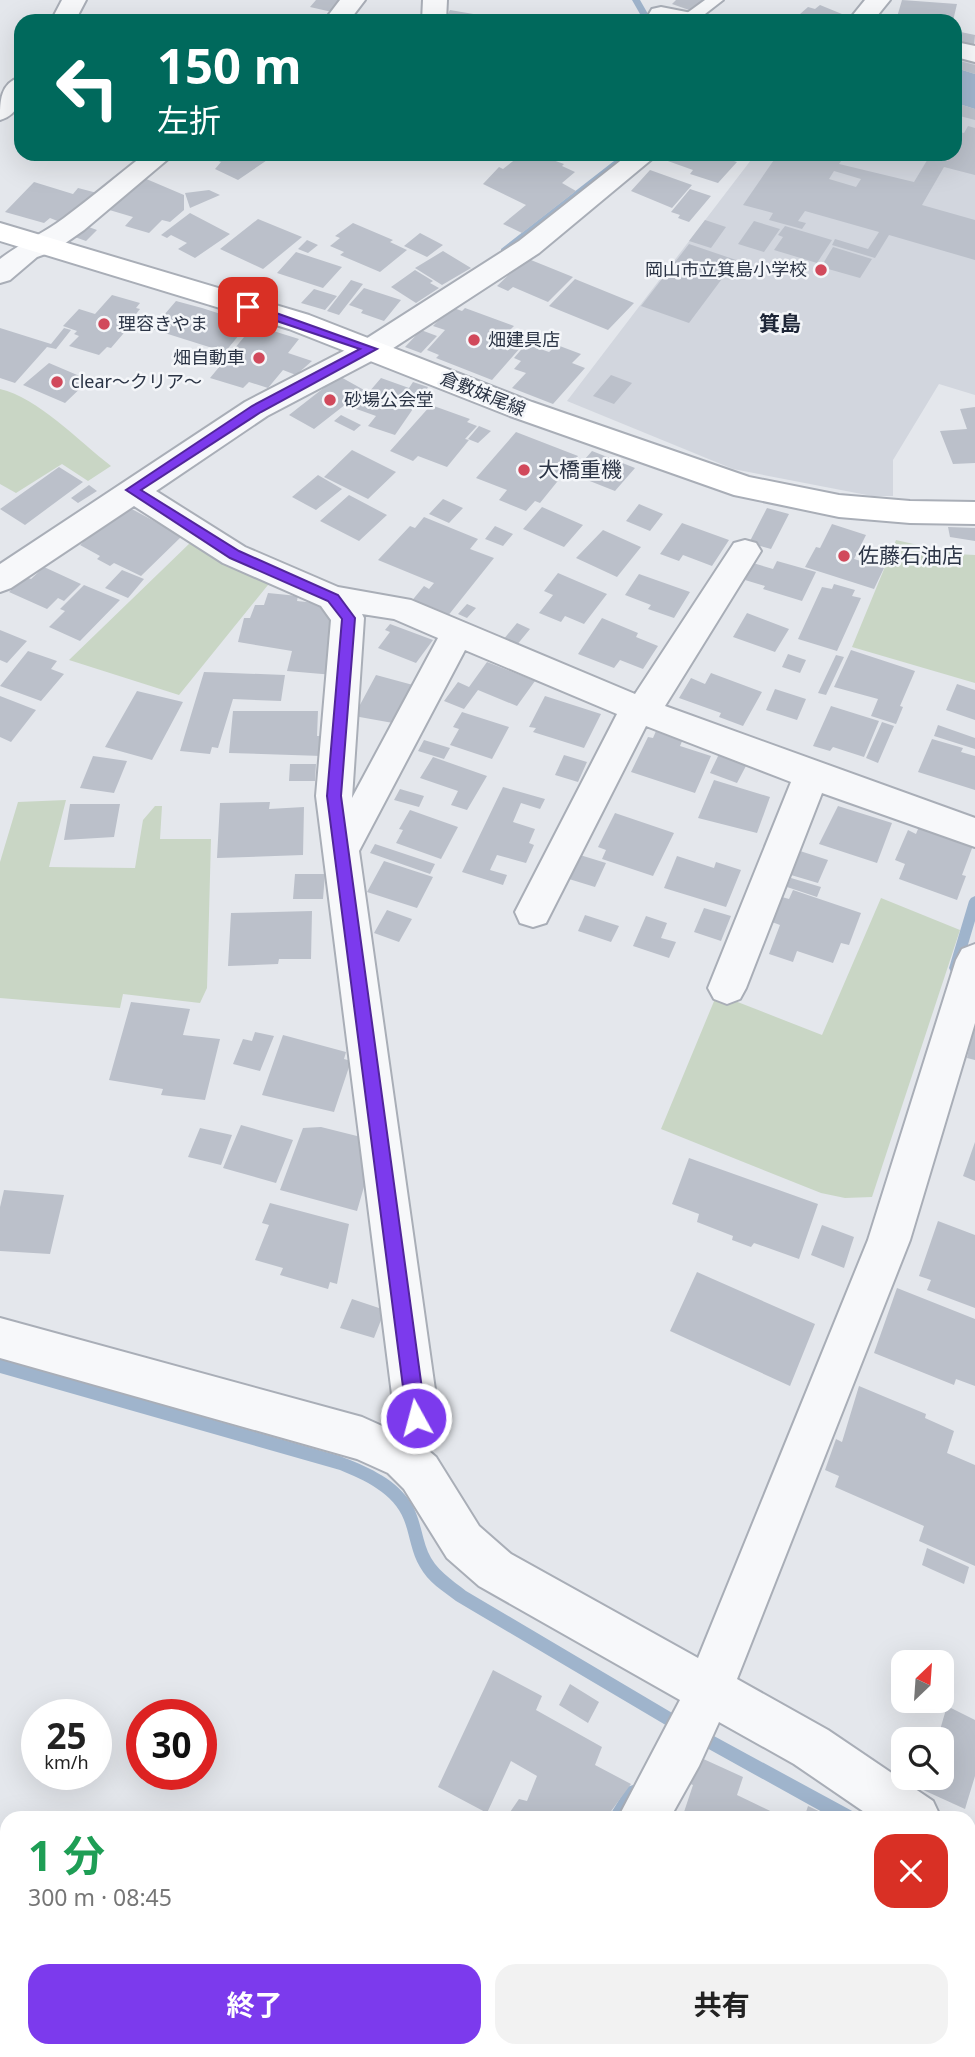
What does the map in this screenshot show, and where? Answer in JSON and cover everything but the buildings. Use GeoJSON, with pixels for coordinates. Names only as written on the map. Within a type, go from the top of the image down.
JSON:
{"type":"FeatureCollection","features":[{"type":"Feature","properties":{"kind":"main road","name":"倉敷妹尾線"},"geometry":{"type":"LineString","coordinates":[[0,232],[299,322],[521,409],[745,487],[839,506],[910,512],[975,513]]}},
{"type":"Feature","properties":{"kind":"street"},"geometry":{"type":"LineString","coordinates":[[342,14],[353,0]]}},
{"type":"Feature","properties":{"kind":"street"},"geometry":{"type":"LineString","coordinates":[[866,14],[878,0]]}},
{"type":"Feature","properties":{"kind":"street"},"geometry":{"type":"LineString","coordinates":[[0,112],[14,94]]}},
{"type":"Feature","properties":{"kind":"street"},"geometry":{"type":"LineString","coordinates":[[0,274],[27,251],[44,245],[152,161]]}},
{"type":"Feature","properties":{"kind":"street"},"geometry":{"type":"LineString","coordinates":[[0,580],[257,409],[371,349],[529,247],[636,161]]}},
{"type":"Feature","properties":{"kind":"street"},"geometry":{"type":"LineString","coordinates":[[132,490],[234,555],[333,598],[399,608],[640,710],[975,833]]}},
{"type":"Feature","properties":{"kind":"street"},"geometry":{"type":"LineString","coordinates":[[533,912],[631,720],[652,698],[745,551]]}},
{"type":"Feature","properties":{"kind":"street"},"geometry":{"type":"LineString","coordinates":[[333,598],[348,618],[334,796],[416,1418],[404,1458]]}},
{"type":"Feature","properties":{"kind":"street"},"geometry":{"type":"LineString","coordinates":[[342,850],[457,633]]}},
{"type":"Feature","properties":{"kind":"street"},"geometry":{"type":"LineString","coordinates":[[727,988],[811,775]]}},
{"type":"Feature","properties":{"kind":"street"},"geometry":{"type":"LineString","coordinates":[[647,1811],[696,1719],[889,1240],[975,960]]}},
{"type":"Feature","properties":{"kind":"street"},"geometry":{"type":"LineString","coordinates":[[0,1338],[362,1439],[404,1458],[420,1473],[463,1542],[495,1570],[696,1719],[811,1747],[906,1811]]}},
{"type":"Feature","properties":{"kind":"lane"},"geometry":{"type":"LineString","coordinates":[[676,14],[715,0]]}},
{"type":"Feature","properties":{"kind":"shaded area","name":"岡山市立箕島小学校"},"geometry":{"type":"Polygon","coordinates":[[[962,58],[975,61],[975,395],[939,384],[893,460],[893,496],[872,496],[733,469],[567,401],[750,161],[962,161],[962,58]]]}},
{"type":"Feature","properties":{"kind":"green space"},"geometry":{"type":"Polygon","coordinates":[[[0,389],[29,401],[58,421],[111,466],[88,481],[62,464],[16,493],[0,484],[0,389]]]}},
{"type":"Feature","properties":{"kind":"green space"},"geometry":{"type":"Polygon","coordinates":[[[896,540],[957,554],[975,555],[975,683],[852,647],[896,540]]]}},
{"type":"Feature","properties":{"kind":"green space"},"geometry":{"type":"Polygon","coordinates":[[[191,542],[272,580],[179,695],[69,660],[191,542]]]}},
{"type":"Feature","properties":{"kind":"green space"},"geometry":{"type":"Polygon","coordinates":[[[66,800],[49,867],[135,868],[143,820],[155,806],[162,806],[160,839],[211,839],[207,988],[200,1003],[123,994],[120,1008],[0,998],[0,862],[18,802],[66,800]]]}},
{"type":"Feature","properties":{"kind":"green space"},"geometry":{"type":"Polygon","coordinates":[[[881,898],[960,930],[872,1197],[845,1198],[821,1193],[661,1129],[717,994],[822,1035],[881,898]]]}},
{"type":"Feature","properties":{"kind":"water"},"geometry":{"type":"Polygon","coordinates":[[[962,70],[975,74],[975,109],[962,105],[962,70]]]}},
{"type":"Feature","properties":{"kind":"waterway"},"geometry":{"type":"LineString","coordinates":[[636,0],[644,14]]}},
{"type":"Feature","properties":{"kind":"waterway"},"geometry":{"type":"LineString","coordinates":[[504,251],[619,161]]}},
{"type":"Feature","properties":{"kind":"waterway"},"geometry":{"type":"LineString","coordinates":[[955,968],[975,901]]}},
{"type":"Feature","properties":{"kind":"waterway"},"geometry":{"type":"LineString","coordinates":[[0,1366],[340,1463],[367,1475],[383,1484],[404,1505],[428,1567],[461,1596],[674,1722],[835,1811]]}},
{"type":"Feature","properties":{"kind":"waterway"},"geometry":{"type":"LineString","coordinates":[[621,1811],[633,1793]]}},
{"type":"Feature","properties":{"kind":"place","name":"岡山市立箕島小学校"},"geometry":{"type":"Point","coordinates":[821,270]}},
{"type":"Feature","properties":{"kind":"place","name":"理容きやま"},"geometry":{"type":"Point","coordinates":[104,324]}},
{"type":"Feature","properties":{"kind":"place","name":"畑建具店"},"geometry":{"type":"Point","coordinates":[474,340]}},
{"type":"Feature","properties":{"kind":"place","name":"畑自動車"},"geometry":{"type":"Point","coordinates":[259,358]}},
{"type":"Feature","properties":{"kind":"place","name":"clear～クリア～"},"geometry":{"type":"Point","coordinates":[57,382]}},
{"type":"Feature","properties":{"kind":"place","name":"砂場公会堂"},"geometry":{"type":"Point","coordinates":[330,400]}},
{"type":"Feature","properties":{"kind":"place","name":"大橋重機"},"geometry":{"type":"Point","coordinates":[524,470]}},
{"type":"Feature","properties":{"kind":"place","name":"佐藤石油店"},"geometry":{"type":"Point","coordinates":[844,556]}},
{"type":"Feature","properties":{"kind":"district","name":"箕島"},"geometry":{"type":"Point","coordinates":[780,324]}},
{"type":"Feature","properties":{"kind":"route"},"geometry":{"type":"LineString","coordinates":[[248,307],[299,322],[371,349],[257,409],[132,490],[234,555],[333,598],[348,618],[334,796],[416,1418]]}}]}
